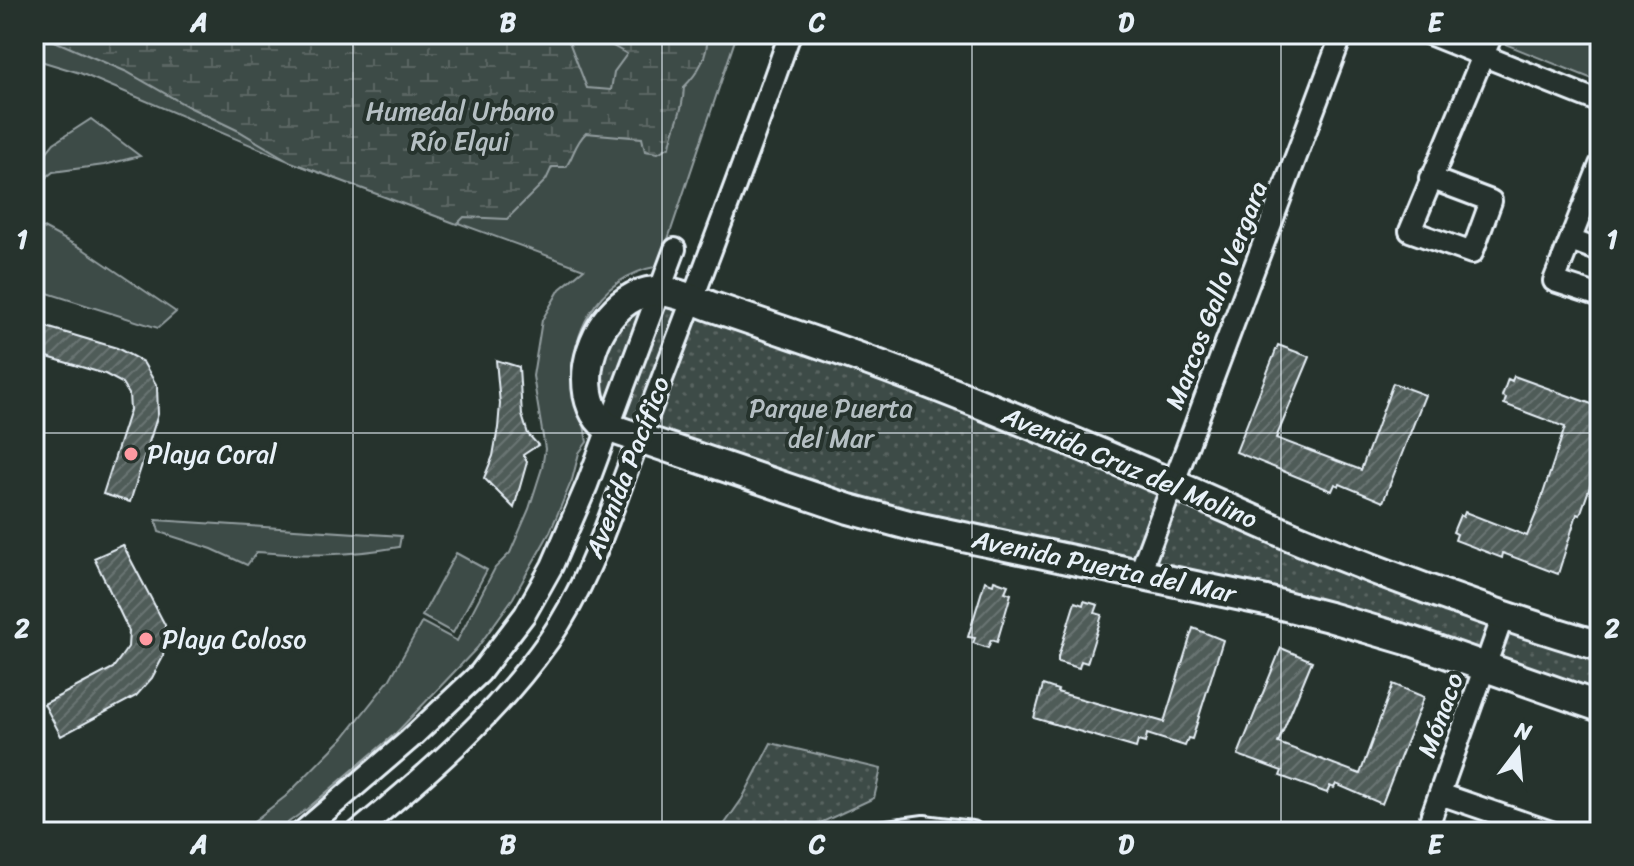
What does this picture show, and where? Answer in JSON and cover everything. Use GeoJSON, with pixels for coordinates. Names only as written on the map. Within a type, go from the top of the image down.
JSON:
{"type":"FeatureCollection","features":[{"type":"Feature","properties":{"kind":"street","name":"Avenida Pacífico"},"geometry":{"type":"LineString","coordinates":[[357,832],[473,729],[543,648],[571,604],[602,536],[693,300],[790,34]]}},
{"type":"Feature","properties":{"kind":"street","name":"Marcos Gallo Vergara"},"geometry":{"type":"LineString","coordinates":[[1139,575],[1342,34]]}},
{"type":"Feature","properties":{"kind":"street"},"geometry":{"type":"LineString","coordinates":[[1429,34],[1600,102]]}},
{"type":"Feature","properties":{"kind":"street"},"geometry":{"type":"LineString","coordinates":[[1430,178],[1492,34]]}},
{"type":"Feature","properties":{"kind":"street"},"geometry":{"type":"LineString","coordinates":[[1600,165],[1554,281],[1600,296]]}},
{"type":"Feature","properties":{"kind":"street"},"geometry":{"type":"LineString","coordinates":[[1571,240],[1600,251]]}},
{"type":"Feature","properties":{"kind":"street","name":"Avenida Pacífico"},"geometry":{"type":"LineString","coordinates":[[302,832],[409,740],[480,673],[517,625],[552,566],[587,485],[675,249]]}},
{"type":"Feature","properties":{"kind":"street","name":"Avenida Pacífico"},"geometry":{"type":"LineString","coordinates":[[607,427],[596,416],[588,396],[587,366],[594,341],[620,307],[638,295],[659,291]]}},
{"type":"Feature","properties":{"kind":"street","name":"Avenida Cruz del Molino"},"geometry":{"type":"LineString","coordinates":[[659,291],[693,300],[949,391],[1332,553],[1503,616],[1600,646]]}},
{"type":"Feature","properties":{"kind":"street","name":"Avenida Puerta del Mar"},"geometry":{"type":"LineString","coordinates":[[607,427],[849,509],[916,527],[1316,614],[1485,665],[1600,707]]}},
{"type":"Feature","properties":{"kind":"street","name":"Mónaco"},"geometry":{"type":"LineString","coordinates":[[1426,832],[1503,616]]}},
{"type":"Feature","properties":{"kind":"street"},"geometry":{"type":"LineString","coordinates":[[480,673],[502,697]]}},
{"type":"Feature","properties":{"kind":"street"},"geometry":{"type":"LineString","coordinates":[[1440,794],[1551,832]]}},
{"type":"Feature","properties":{"kind":"street"},"geometry":{"type":"LineString","coordinates":[[880,832],[924,826],[972,832]]}},
{"type":"Feature","properties":{"kind":"green space"},"geometry":{"type":"Polygon","coordinates":[[[34,34],[737,34],[659,266],[617,283],[601,297],[580,333],[573,376],[576,402],[587,442],[579,453],[572,480],[550,532],[513,598],[477,648],[396,733],[307,809],[275,832],[240,832],[286,796],[344,737],[390,679],[422,622],[457,641],[495,568],[510,553],[529,509],[545,449],[533,376],[542,320],[560,289],[584,269],[291,162],[80,73],[34,59],[34,34]]]}},
{"type":"Feature","properties":{"kind":"green space","name":"Humedal Urbano Río Elqui"},"geometry":{"type":"Polygon","coordinates":[[[38,34],[566,34],[587,88],[611,90],[614,72],[627,54],[611,45],[611,34],[707,34],[707,42],[702,63],[684,87],[670,146],[658,153],[645,151],[642,138],[586,133],[566,167],[552,167],[546,180],[507,219],[464,217],[457,224],[291,162],[127,72],[38,34]]]}},
{"type":"Feature","properties":{"kind":"green space"},"geometry":{"type":"Polygon","coordinates":[[[1502,34],[1600,34],[1600,82],[1500,42],[1502,34]]]}},
{"type":"Feature","properties":{"kind":"green space"},"geometry":{"type":"Polygon","coordinates":[[[91,119],[140,156],[53,172],[34,187],[34,168],[54,143],[91,119]]]}},
{"type":"Feature","properties":{"kind":"green space"},"geometry":{"type":"Polygon","coordinates":[[[34,223],[83,249],[176,312],[158,328],[41,291],[34,274],[34,223]]]}},
{"type":"Feature","properties":{"kind":"green space","name":"Parque Puerta del Mar"},"geometry":{"type":"Polygon","coordinates":[[[648,304],[678,308],[839,355],[1600,657],[1600,696],[852,500],[603,413],[596,368],[618,323],[648,304]]]}},
{"type":"Feature","properties":{"kind":"green space"},"geometry":{"type":"Polygon","coordinates":[[[156,520],[401,536],[399,547],[345,554],[257,552],[247,565],[212,549],[159,532],[156,520]]]}},
{"type":"Feature","properties":{"kind":"green space"},"geometry":{"type":"Polygon","coordinates":[[[456,553],[487,570],[453,633],[422,616],[456,553]]]}},
{"type":"Feature","properties":{"kind":"green space"},"geometry":{"type":"Polygon","coordinates":[[[771,743],[881,769],[874,798],[818,824],[811,832],[719,832],[742,799],[771,743]]]}},
{"type":"Feature","properties":{"kind":"building","name":"Playa Coral"},"geometry":{"type":"Polygon","coordinates":[[[43,326],[117,348],[143,362],[157,386],[158,414],[130,502],[103,494],[130,410],[129,394],[122,383],[105,374],[34,353],[43,326]]]}},
{"type":"Feature","properties":{"kind":"building"},"geometry":{"type":"Polygon","coordinates":[[[1278,345],[1310,357],[1276,438],[1361,470],[1393,383],[1425,395],[1383,502],[1340,484],[1335,484],[1332,491],[1236,452],[1278,345]]]}},
{"type":"Feature","properties":{"kind":"building"},"geometry":{"type":"Polygon","coordinates":[[[496,360],[519,367],[522,415],[528,434],[538,445],[523,455],[527,462],[514,508],[484,478],[493,456],[498,428],[500,404],[496,360]]]}},
{"type":"Feature","properties":{"kind":"building"},"geometry":{"type":"Polygon","coordinates":[[[1514,376],[1600,407],[1600,458],[1580,515],[1577,514],[1558,574],[1503,553],[1502,558],[1455,540],[1457,534],[1453,532],[1460,515],[1463,517],[1465,512],[1527,536],[1538,509],[1565,427],[1504,404],[1506,398],[1502,396],[1508,379],[1512,381],[1514,376]]]}},
{"type":"Feature","properties":{"kind":"building","name":"Playa Coloso"},"geometry":{"type":"Polygon","coordinates":[[[123,545],[165,625],[163,657],[152,678],[136,696],[61,736],[44,704],[113,668],[128,647],[129,631],[94,558],[123,545]]]}},
{"type":"Feature","properties":{"kind":"building"},"geometry":{"type":"Polygon","coordinates":[[[994,580],[1008,585],[1005,592],[1011,594],[997,642],[991,640],[988,648],[973,643],[975,638],[968,637],[985,581],[993,584],[994,580]]]}},
{"type":"Feature","properties":{"kind":"building"},"geometry":{"type":"Polygon","coordinates":[[[1084,601],[1098,605],[1095,613],[1102,615],[1087,663],[1081,661],[1079,668],[1058,662],[1058,657],[1075,602],[1083,605],[1084,601]]]}},
{"type":"Feature","properties":{"kind":"building"},"geometry":{"type":"Polygon","coordinates":[[[1193,628],[1223,640],[1192,739],[1188,738],[1185,746],[1147,734],[1145,743],[1138,741],[1136,748],[1034,718],[1043,685],[1057,692],[1164,722],[1193,628]]]}},
{"type":"Feature","properties":{"kind":"building"},"geometry":{"type":"Polygon","coordinates":[[[1281,648],[1312,661],[1278,743],[1360,774],[1393,684],[1424,697],[1382,804],[1336,784],[1334,788],[1330,786],[1327,793],[1280,776],[1282,771],[1238,755],[1281,648]]]}},
{"type":"Feature","properties":{"kind":"place","name":"Playa Coral"},"geometry":{"type":"Point","coordinates":[131,454]}},
{"type":"Feature","properties":{"kind":"place","name":"Playa Coloso"},"geometry":{"type":"Point","coordinates":[146,639]}}]}
